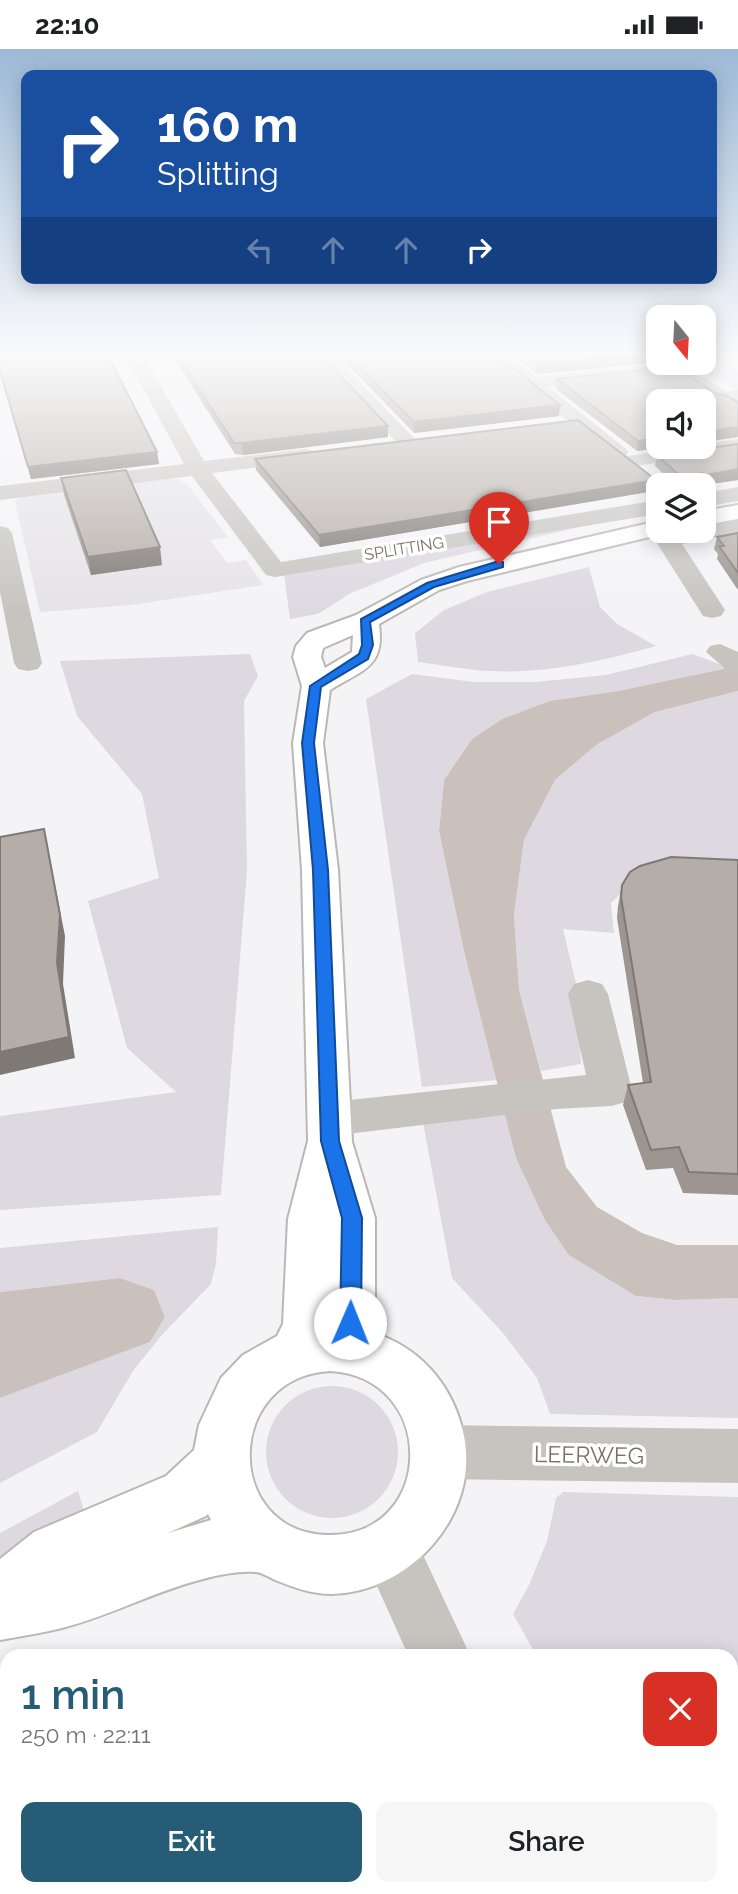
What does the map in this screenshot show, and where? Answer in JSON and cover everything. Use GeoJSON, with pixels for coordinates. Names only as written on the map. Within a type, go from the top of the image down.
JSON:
{"type":"FeatureCollection","features":[{"type":"Feature","properties":{"kind":"main road","name":"SPLITTING"},"geometry":{"type":"LineString","coordinates":[[361,1352],[350,1323],[352,1218],[330,1130],[320,870],[308,743],[316,686],[308,669],[310,646],[317,639],[365,621],[418,591],[459,575],[646,531]]}},
{"type":"Feature","properties":{"kind":"main road"},"geometry":{"type":"LineString","coordinates":[[316,686],[364,656],[368,645],[365,621]]}},
{"type":"Feature","properties":{"kind":"main road","name":"SPLITTING"},"geometry":{"type":"LineString","coordinates":[[295,1355],[308,1324],[311,1219],[330,1130]]}},
{"type":"Feature","properties":{"kind":"main road"},"geometry":{"type":"LineString","coordinates":[[328,1348],[361,1352],[392,1365],[417,1388],[433,1418],[440,1452],[435,1488],[417,1521],[388,1546],[353,1562],[314,1563],[287,1556],[262,1542],[237,1514],[229,1498],[221,1463],[226,1428],[241,1396],[265,1371],[295,1355],[328,1348]]}},
{"type":"Feature","properties":{"kind":"main road"},"geometry":{"type":"LineString","coordinates":[[0,1596],[55,1553],[186,1496],[221,1463]]}},
{"type":"Feature","properties":{"kind":"main road"},"geometry":{"type":"LineString","coordinates":[[0,1610],[63,1598],[203,1550],[262,1542]]}},
{"type":"Feature","properties":{"kind":"street"},"geometry":{"type":"LineString","coordinates":[[182,441],[197,468]]}},
{"type":"Feature","properties":{"kind":"street"},"geometry":{"type":"LineString","coordinates":[[382,446],[425,441]]}},
{"type":"Feature","properties":{"kind":"street"},"geometry":{"type":"LineString","coordinates":[[604,441],[646,473]]}},
{"type":"Feature","properties":{"kind":"street"},"geometry":{"type":"LineString","coordinates":[[630,461],[714,441]]}},
{"type":"Feature","properties":{"kind":"street"},"geometry":{"type":"LineString","coordinates":[[0,493],[329,452]]}},
{"type":"Feature","properties":{"kind":"street","name":"SPLITTING"},"geometry":{"type":"LineString","coordinates":[[197,468],[275,570],[646,509]]}},
{"type":"Feature","properties":{"kind":"street"},"geometry":{"type":"LineString","coordinates":[[712,610],[667,540],[717,517],[738,494]]}},
{"type":"Feature","properties":{"kind":"street"},"geometry":{"type":"LineString","coordinates":[[0,533],[28,663]]}},
{"type":"Feature","properties":{"kind":"street"},"geometry":{"type":"LineString","coordinates":[[330,1130],[486,1101],[611,1090],[588,994]]}},
{"type":"Feature","properties":{"kind":"street","name":"LEERWEG"},"geometry":{"type":"LineString","coordinates":[[440,1452],[738,1456]]}},
{"type":"Feature","properties":{"kind":"street"},"geometry":{"type":"LineString","coordinates":[[388,1546],[436,1649]]}},
{"type":"Feature","properties":{"kind":"shaded area"},"geometry":{"type":"Polygon","coordinates":[[[177,479],[186,483],[228,537],[210,540],[227,563],[246,560],[263,585],[132,605],[40,612],[15,501],[21,497],[177,479]]]}},
{"type":"Feature","properties":{"kind":"shaded area"},"geometry":{"type":"Polygon","coordinates":[[[636,514],[424,563],[349,594],[318,614],[290,619],[284,574],[636,514]]]}},
{"type":"Feature","properties":{"kind":"shaded area"},"geometry":{"type":"Polygon","coordinates":[[[589,567],[600,607],[617,624],[656,646],[595,661],[531,670],[480,670],[418,662],[415,633],[444,610],[487,592],[589,567]]]}},
{"type":"Feature","properties":{"kind":"shaded area"},"geometry":{"type":"Polygon","coordinates":[[[250,654],[258,676],[244,701],[247,871],[221,1195],[0,1210],[0,1116],[176,1092],[127,1048],[88,901],[159,878],[142,794],[77,716],[60,661],[250,654]]]}},
{"type":"Feature","properties":{"kind":"shaded area"},"geometry":{"type":"Polygon","coordinates":[[[692,654],[731,668],[618,691],[549,701],[502,719],[472,739],[444,780],[439,831],[464,951],[497,1080],[422,1087],[366,699],[412,674],[474,682],[535,682],[606,675],[692,654]]]}},
{"type":"Feature","properties":{"kind":"shaded area"},"geometry":{"type":"Polygon","coordinates":[[[738,666],[738,691],[655,712],[596,745],[555,780],[524,840],[514,915],[519,990],[566,1167],[597,1207],[642,1233],[677,1245],[738,1245],[738,1298],[676,1300],[636,1296],[569,1255],[545,1220],[516,1158],[464,951],[439,831],[444,780],[472,739],[502,719],[549,701],[618,691],[738,666]]]}},
{"type":"Feature","properties":{"kind":"shaded area"},"geometry":{"type":"Polygon","coordinates":[[[738,691],[738,878],[639,876],[611,903],[614,933],[563,929],[576,983],[581,1064],[541,1071],[519,990],[514,915],[524,840],[555,780],[596,745],[655,712],[738,691]]]}},
{"type":"Feature","properties":{"kind":"shaded area"},"geometry":{"type":"Polygon","coordinates":[[[507,1115],[516,1158],[636,1296],[676,1300],[738,1298],[738,1418],[550,1414],[537,1378],[503,1333],[452,1278],[423,1123],[507,1115]]]}},
{"type":"Feature","properties":{"kind":"shaded area"},"geometry":{"type":"Polygon","coordinates":[[[218,1227],[216,1264],[211,1284],[160,1337],[133,1371],[97,1432],[0,1483],[0,1398],[150,1342],[165,1317],[154,1290],[120,1278],[0,1292],[0,1248],[218,1227]]]}},
{"type":"Feature","properties":{"kind":"shaded area"},"geometry":{"type":"Polygon","coordinates":[[[120,1278],[154,1290],[165,1317],[150,1342],[0,1398],[0,1292],[120,1278]]]}},
{"type":"Feature","properties":{"kind":"shaded area"},"geometry":{"type":"Polygon","coordinates":[[[332,1386],[357,1391],[379,1405],[393,1427],[398,1452],[393,1477],[379,1499],[357,1513],[332,1518],[307,1513],[285,1499],[271,1477],[266,1452],[271,1427],[285,1405],[307,1391],[332,1386]]]}},
{"type":"Feature","properties":{"kind":"shaded area"},"geometry":{"type":"Polygon","coordinates":[[[78,1491],[87,1520],[0,1567],[0,1533],[78,1491]]]}},
{"type":"Feature","properties":{"kind":"shaded area"},"geometry":{"type":"Polygon","coordinates":[[[563,1492],[738,1497],[738,1649],[533,1649],[513,1614],[529,1585],[547,1541],[556,1498],[563,1492]]]}},
{"type":"Feature","properties":{"kind":"building"},"geometry":{"type":"Polygon","coordinates":[[[20,441],[151,441],[157,452],[28,467],[20,441]]]}},
{"type":"Feature","properties":{"kind":"building"},"geometry":{"type":"Polygon","coordinates":[[[233,441],[258,441],[242,443],[233,441]]]}},
{"type":"Feature","properties":{"kind":"building"},"geometry":{"type":"Polygon","coordinates":[[[403,441],[605,441],[647,473],[646,482],[319,535],[255,459],[403,441]]]}},
{"type":"Feature","properties":{"kind":"building"},"geometry":{"type":"Polygon","coordinates":[[[738,444],[738,469],[716,473],[677,473],[661,459],[716,459],[716,447],[738,444]]]}},
{"type":"Feature","properties":{"kind":"building"},"geometry":{"type":"Polygon","coordinates":[[[126,470],[160,547],[88,557],[61,478],[126,470]]]}},
{"type":"Feature","properties":{"kind":"building"},"geometry":{"type":"Polygon","coordinates":[[[738,533],[738,573],[719,546],[724,546],[717,537],[738,533]]]}},
{"type":"Feature","properties":{"kind":"building"},"geometry":{"type":"Polygon","coordinates":[[[44,829],[60,915],[57,963],[69,1037],[0,1052],[0,837],[44,829]]]}},
{"type":"Feature","properties":{"kind":"building"},"geometry":{"type":"Polygon","coordinates":[[[671,857],[738,860],[738,1174],[689,1172],[679,1147],[651,1150],[628,1085],[651,1082],[621,897],[622,885],[630,872],[640,866],[671,857]]]}},
{"type":"Feature","properties":{"kind":"route"},"geometry":{"type":"LineString","coordinates":[[350,1323],[352,1218],[330,1141],[320,870],[308,743],[316,686],[364,656],[368,645],[365,621],[430,585],[499,564]]}}]}
